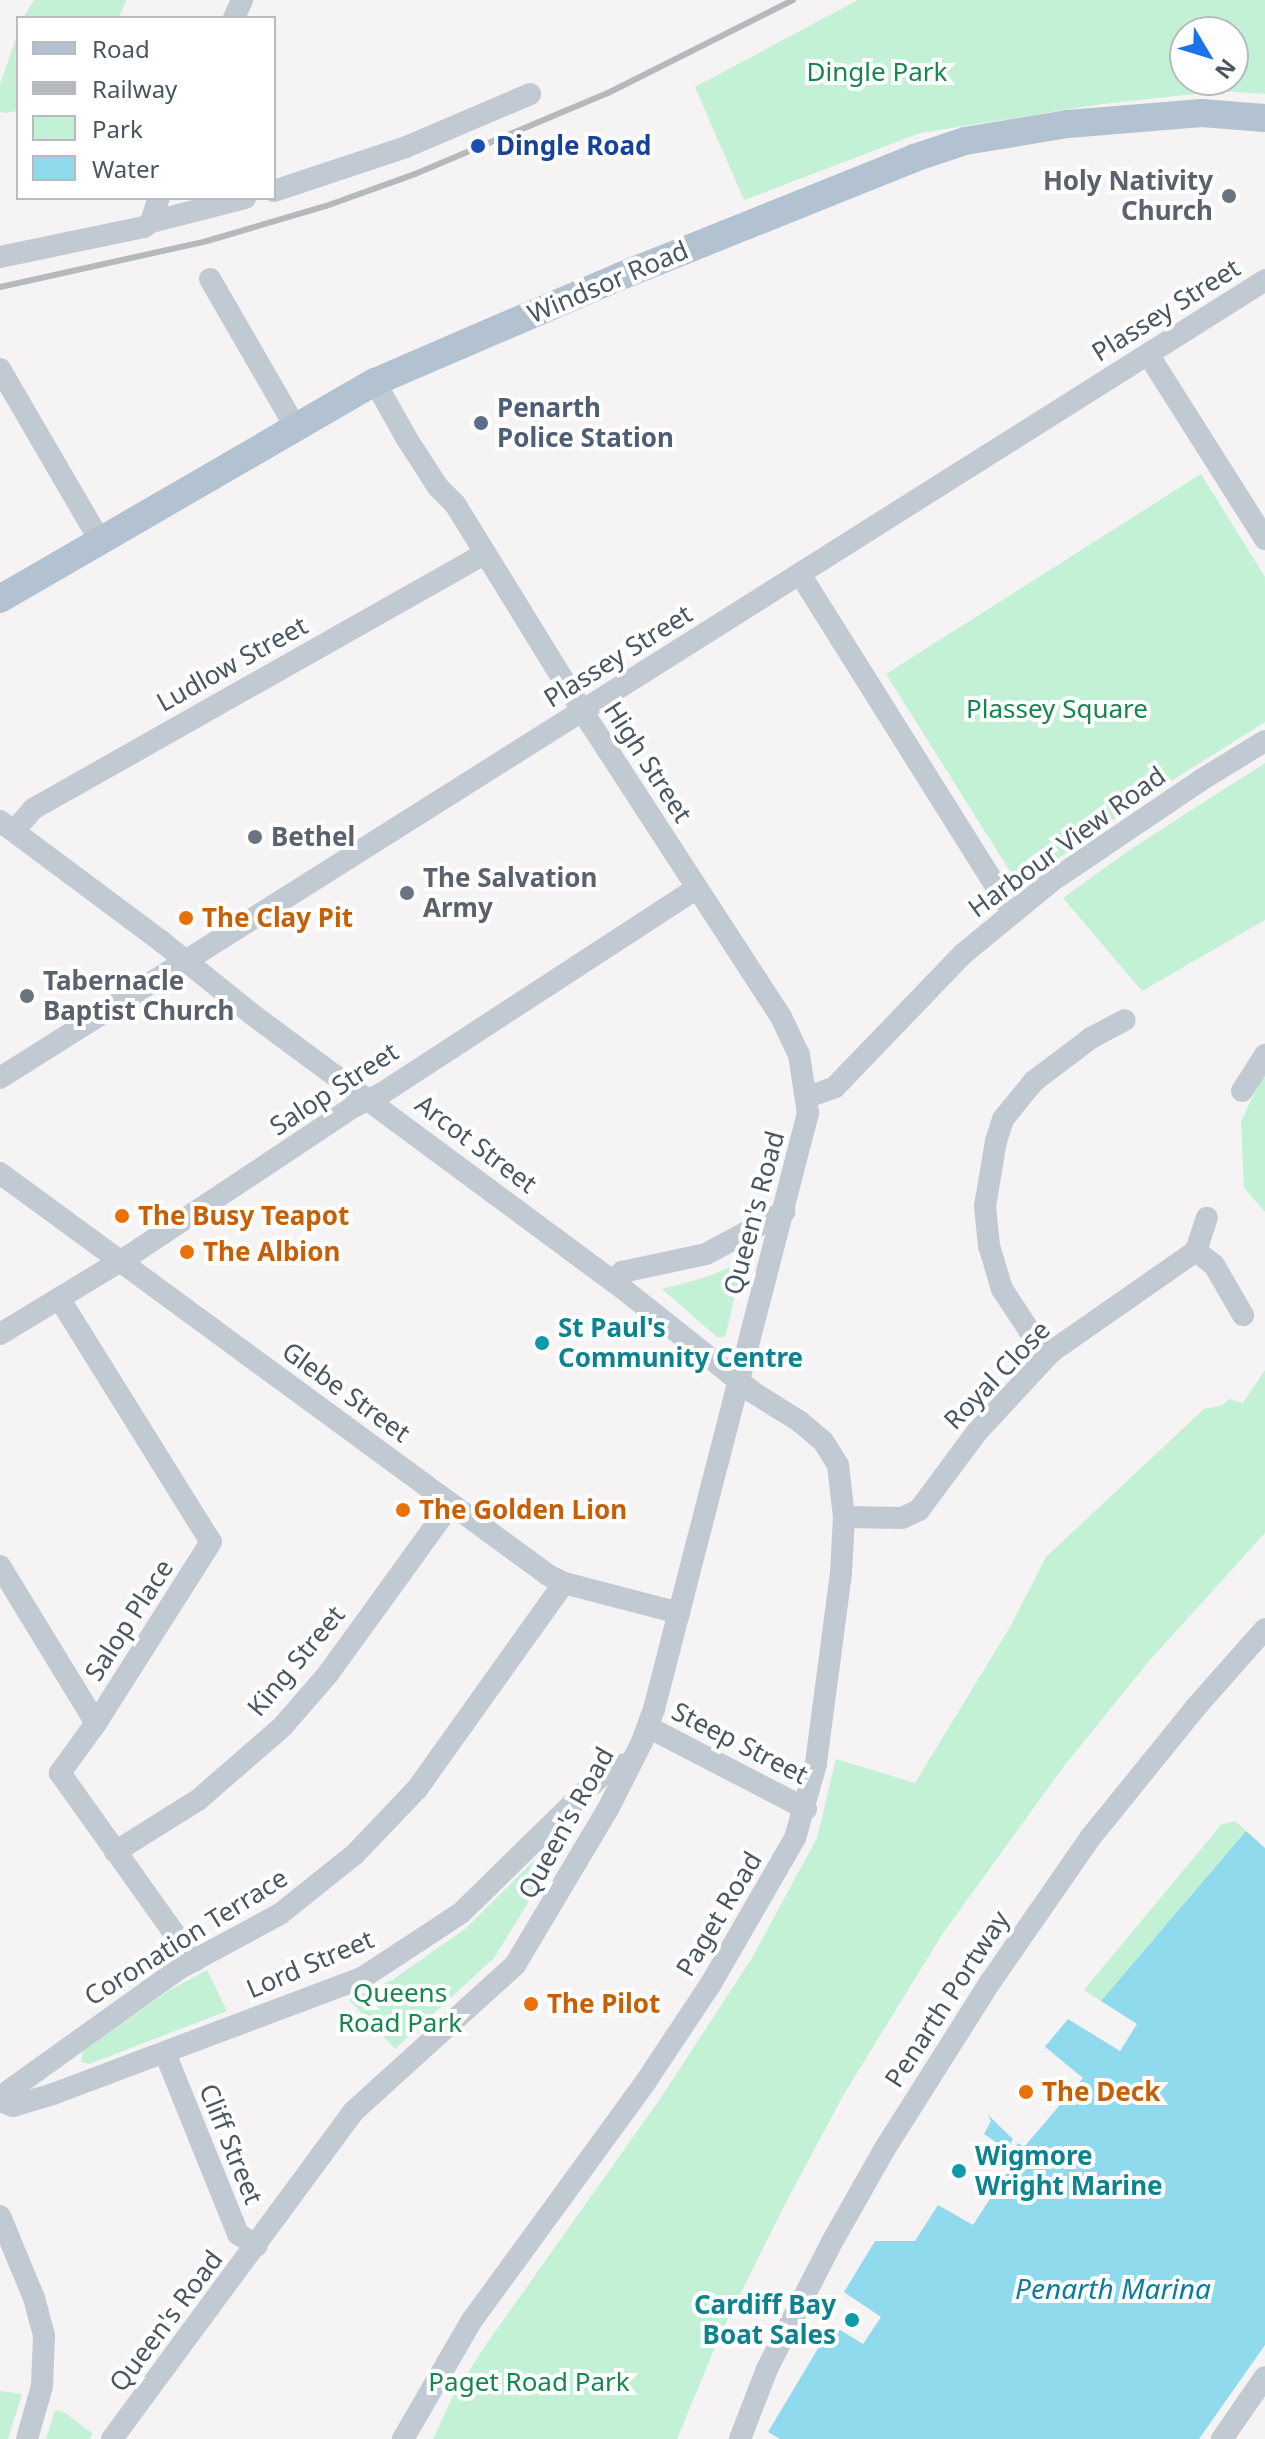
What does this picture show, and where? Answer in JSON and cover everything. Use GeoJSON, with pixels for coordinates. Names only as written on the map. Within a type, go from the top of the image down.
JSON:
{"type":"FeatureCollection","features":[{"type":"Feature","properties":{"kind":"main road","name":"Windsor Road"},"geometry":{"type":"LineString","coordinates":[[0,599],[375,382],[644,266],[940,148],[1003,134],[1125,117],[1202,113],[1265,118]]}},
{"type":"Feature","properties":{"kind":"street"},"geometry":{"type":"LineString","coordinates":[[276,190],[406,147],[530,94]]}},
{"type":"Feature","properties":{"kind":"street"},"geometry":{"type":"LineString","coordinates":[[0,257],[144,227],[156,208],[227,200]]}},
{"type":"Feature","properties":{"kind":"street"},"geometry":{"type":"LineString","coordinates":[[210,279],[296,428]]}},
{"type":"Feature","properties":{"kind":"street","name":"Plassey Street"},"geometry":{"type":"LineString","coordinates":[[0,1078],[1265,280]]}},
{"type":"Feature","properties":{"kind":"street"},"geometry":{"type":"LineString","coordinates":[[1148,354],[1265,539]]}},
{"type":"Feature","properties":{"kind":"street"},"geometry":{"type":"LineString","coordinates":[[0,369],[100,541]]}},
{"type":"Feature","properties":{"kind":"street","name":"High Street"},"geometry":{"type":"LineString","coordinates":[[375,382],[407,439],[438,487],[455,504],[583,712],[792,1038],[808,1097]]}},
{"type":"Feature","properties":{"kind":"street","name":"Ludlow Street"},"geometry":{"type":"LineString","coordinates":[[4,825],[484,554]]}},
{"type":"Feature","properties":{"kind":"street"},"geometry":{"type":"LineString","coordinates":[[800,574],[1012,912]]}},
{"type":"Feature","properties":{"kind":"street","name":"Harbour View Road"},"geometry":{"type":"LineString","coordinates":[[808,1097],[835,1087],[954,962],[1012,912],[1099,848],[1265,741]]}},
{"type":"Feature","properties":{"kind":"street","name":"Arcot Street"},"geometry":{"type":"LineString","coordinates":[[4,825],[613,1281],[740,1381]]}},
{"type":"Feature","properties":{"kind":"street","name":"Salop Street"},"geometry":{"type":"LineString","coordinates":[[0,1334],[120,1261],[696,889]]}},
{"type":"Feature","properties":{"kind":"street"},"geometry":{"type":"LineString","coordinates":[[1051,1352],[1029,1330],[1002,1289],[989,1246],[985,1206],[996,1141],[1003,1119],[1034,1081],[1091,1038],[1125,1020]]}},
{"type":"Feature","properties":{"kind":"street"},"geometry":{"type":"LineString","coordinates":[[1242,1091],[1265,1055]]}},
{"type":"Feature","properties":{"kind":"street","name":"Queen's Road"},"geometry":{"type":"LineString","coordinates":[[112,2439],[257,2246],[311,2165],[354,2111],[525,1953],[631,1763],[648,1727],[679,1613],[805,1128],[808,1097]]}},
{"type":"Feature","properties":{"kind":"street","name":"Glebe Street"},"geometry":{"type":"LineString","coordinates":[[0,1173],[451,1504],[564,1583],[679,1613]]}},
{"type":"Feature","properties":{"kind":"street"},"geometry":{"type":"LineString","coordinates":[[613,1281],[622,1272],[706,1254],[784,1212]]}},
{"type":"Feature","properties":{"kind":"street"},"geometry":{"type":"LineString","coordinates":[[1207,1218],[1196,1251],[1214,1265],[1243,1315]]}},
{"type":"Feature","properties":{"kind":"street","name":"Royal Close"},"geometry":{"type":"LineString","coordinates":[[844,1517],[902,1518],[919,1510],[977,1432],[1051,1352],[1196,1251]]}},
{"type":"Feature","properties":{"kind":"street","name":"Salop Place"},"geometry":{"type":"LineString","coordinates":[[59,1298],[211,1542],[96,1723],[60,1773],[194,1961]]}},
{"type":"Feature","properties":{"kind":"street","name":"Paget Road"},"geometry":{"type":"LineString","coordinates":[[403,2439],[472,2320],[645,2083],[710,1985],[776,1875],[806,1809],[820,1735],[844,1517],[841,1479],[832,1453],[799,1421],[740,1381]]}},
{"type":"Feature","properties":{"kind":"street","name":"King Street"},"geometry":{"type":"LineString","coordinates":[[115,1852],[198,1800],[283,1726],[328,1674],[451,1504]]}},
{"type":"Feature","properties":{"kind":"street"},"geometry":{"type":"LineString","coordinates":[[0,1566],[96,1723]]}},
{"type":"Feature","properties":{"kind":"street","name":"Coronation Terrace"},"geometry":{"type":"LineString","coordinates":[[0,2099],[194,1961],[280,1914],[355,1854],[417,1789],[564,1583]]}},
{"type":"Feature","properties":{"kind":"street","name":"Penarth Portway"},"geometry":{"type":"LineString","coordinates":[[740,2439],[767,2369],[832,2242],[884,2150],[982,1994],[1090,1838],[1196,1707],[1265,1629]]}},
{"type":"Feature","properties":{"kind":"street","name":"Steep Street"},"geometry":{"type":"LineString","coordinates":[[648,1727],[806,1809]]}},
{"type":"Feature","properties":{"kind":"street","name":"Lord Street"},"geometry":{"type":"LineString","coordinates":[[0,2099],[13,2106],[339,1988],[385,1966],[461,1913],[610,1767],[631,1763]]}},
{"type":"Feature","properties":{"kind":"street","name":"Cliff Street"},"geometry":{"type":"LineString","coordinates":[[165,2053],[238,2234],[257,2246]]}},
{"type":"Feature","properties":{"kind":"street"},"geometry":{"type":"LineString","coordinates":[[0,2216],[34,2298],[44,2336],[42,2386],[27,2439]]}},
{"type":"Feature","properties":{"kind":"street"},"geometry":{"type":"LineString","coordinates":[[1222,2439],[1265,2377]]}},
{"type":"Feature","properties":{"kind":"green space"},"geometry":{"type":"Polygon","coordinates":[[[34,0],[126,0],[120,16],[24,16],[34,0]]]}},
{"type":"Feature","properties":{"kind":"green space","name":"Dingle Park"},"geometry":{"type":"Polygon","coordinates":[[[858,0],[1265,0],[1265,94],[1249,93],[1249,16],[1169,16],[1169,96],[1176,96],[1102,104],[920,133],[744,200],[695,87],[858,0]]]}},
{"type":"Feature","properties":{"kind":"green space"},"geometry":{"type":"Polygon","coordinates":[[[16,39],[16,111],[0,111],[0,84],[16,39]]]}},
{"type":"Feature","properties":{"kind":"green space","name":"Plassey Square"},"geometry":{"type":"Polygon","coordinates":[[[1201,474],[1265,577],[1265,722],[1144,798],[1026,881],[1016,881],[886,674],[1201,474]]]}},
{"type":"Feature","properties":{"kind":"green space"},"geometry":{"type":"Polygon","coordinates":[[[1265,763],[1265,920],[1142,991],[1063,898],[1131,849],[1265,763]]]}},
{"type":"Feature","properties":{"kind":"green space"},"geometry":{"type":"Polygon","coordinates":[[[1265,1069],[1265,1212],[1244,1188],[1241,1122],[1265,1069]]]}},
{"type":"Feature","properties":{"kind":"green space"},"geometry":{"type":"Polygon","coordinates":[[[735,1265],[741,1271],[725,1337],[717,1337],[662,1289],[707,1277],[735,1265]]]}},
{"type":"Feature","properties":{"kind":"green space","name":"Paget Road Park"},"geometry":{"type":"Polygon","coordinates":[[[1265,1370],[1265,1533],[1149,1661],[1064,1766],[943,1933],[844,2094],[784,2206],[720,2335],[677,2439],[433,2439],[452,2398],[485,2346],[660,2099],[752,1958],[817,1838],[836,1759],[915,1783],[1010,1627],[1046,1557],[1204,1409],[1221,1406],[1229,1399],[1243,1403],[1265,1370]]]}},
{"type":"Feature","properties":{"kind":"green space"},"geometry":{"type":"Polygon","coordinates":[[[1235,1821],[1246,1831],[1101,2001],[1084,1990],[1221,1825],[1235,1821]]]}},
{"type":"Feature","properties":{"kind":"green space","name":"Queens Road Park"},"geometry":{"type":"Polygon","coordinates":[[[557,1838],[565,1843],[494,1958],[395,2049],[349,2000],[392,1980],[465,1929],[557,1838]]]}},
{"type":"Feature","properties":{"kind":"green space"},"geometry":{"type":"Polygon","coordinates":[[[207,1970],[227,2011],[89,2064],[81,2062],[83,2051],[170,1990],[207,1970]]]}},
{"type":"Feature","properties":{"kind":"green space"},"geometry":{"type":"Polygon","coordinates":[[[0,2391],[22,2394],[8,2439],[0,2439],[0,2391]]]}},
{"type":"Feature","properties":{"kind":"green space"},"geometry":{"type":"Polygon","coordinates":[[[55,2410],[64,2412],[93,2434],[89,2439],[46,2439],[55,2410]]]}},
{"type":"Feature","properties":{"kind":"water","name":"Penarth Marina"},"geometry":{"type":"Polygon","coordinates":[[[1246,1831],[1265,1848],[1265,2345],[1199,2439],[780,2439],[768,2432],[832,2325],[863,2344],[881,2317],[844,2292],[875,2241],[915,2241],[938,2205],[973,2225],[1017,2157],[984,2134],[991,2121],[988,2115],[1068,2019],[1120,2051],[1137,2024],[1101,2001],[1246,1831]]]}},
{"type":"Feature","properties":{"kind":"pier","name":"The Deck"},"geometry":{"type":"Polygon","coordinates":[[[1044,2046],[1083,2078],[1024,2147],[1018,2143],[1012,2152],[1007,2149],[1013,2139],[988,2115],[1044,2046]]]}},
{"type":"Feature","properties":{"kind":"railway"},"geometry":{"type":"LineString","coordinates":[[0,287],[207,241],[326,206],[415,174],[608,93],[793,0]]}},
{"type":"Feature","properties":{"kind":"place","name":"Dingle Road"},"geometry":{"type":"Point","coordinates":[478,146]}},
{"type":"Feature","properties":{"kind":"place","name":"Holy Nativity Church"},"geometry":{"type":"Point","coordinates":[1229,196]}},
{"type":"Feature","properties":{"kind":"place","name":"Penarth Police Station"},"geometry":{"type":"Point","coordinates":[481,423]}},
{"type":"Feature","properties":{"kind":"place","name":"Bethel"},"geometry":{"type":"Point","coordinates":[255,837]}},
{"type":"Feature","properties":{"kind":"place","name":"The Salvation Army"},"geometry":{"type":"Point","coordinates":[407,893]}},
{"type":"Feature","properties":{"kind":"place","name":"The Clay Pit"},"geometry":{"type":"Point","coordinates":[186,918]}},
{"type":"Feature","properties":{"kind":"place","name":"Tabernacle Baptist Church"},"geometry":{"type":"Point","coordinates":[27,996]}},
{"type":"Feature","properties":{"kind":"place","name":"The Busy Teapot"},"geometry":{"type":"Point","coordinates":[122,1216]}},
{"type":"Feature","properties":{"kind":"place","name":"The Albion"},"geometry":{"type":"Point","coordinates":[187,1252]}},
{"type":"Feature","properties":{"kind":"place","name":"St Paul's Community Centre"},"geometry":{"type":"Point","coordinates":[542,1343]}},
{"type":"Feature","properties":{"kind":"place","name":"The Golden Lion"},"geometry":{"type":"Point","coordinates":[403,1510]}},
{"type":"Feature","properties":{"kind":"place","name":"The Pilot"},"geometry":{"type":"Point","coordinates":[531,2004]}},
{"type":"Feature","properties":{"kind":"place","name":"The Deck"},"geometry":{"type":"Point","coordinates":[1026,2092]}},
{"type":"Feature","properties":{"kind":"place","name":"Wigmore Wright Marine"},"geometry":{"type":"Point","coordinates":[959,2171]}},
{"type":"Feature","properties":{"kind":"place","name":"Cardiff Bay Boat Sales"},"geometry":{"type":"Point","coordinates":[852,2320]}}]}
